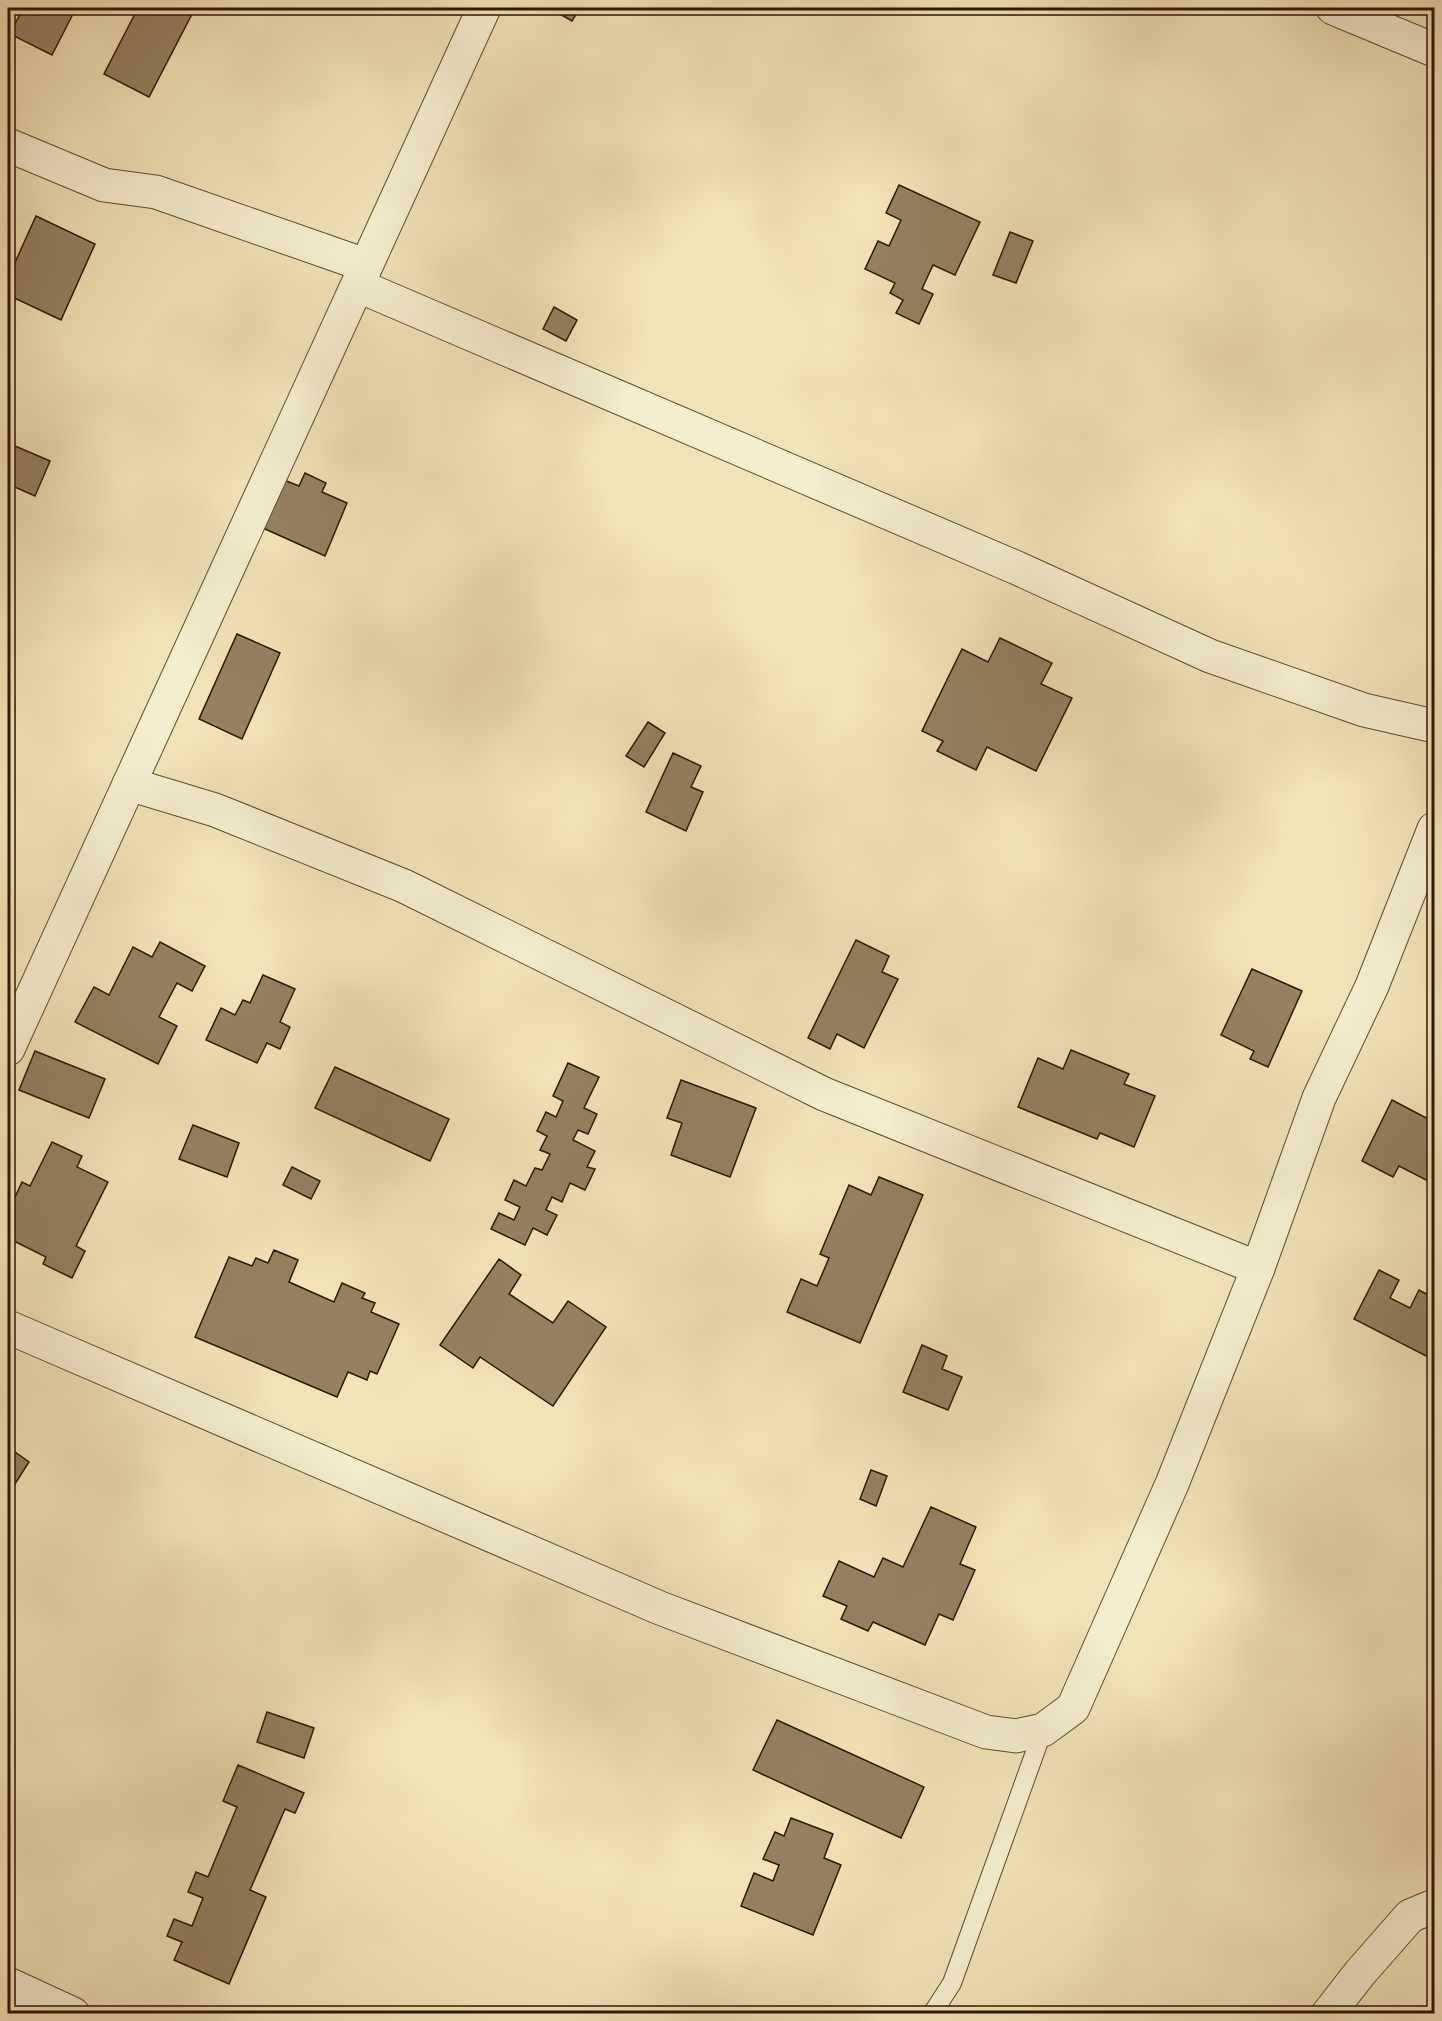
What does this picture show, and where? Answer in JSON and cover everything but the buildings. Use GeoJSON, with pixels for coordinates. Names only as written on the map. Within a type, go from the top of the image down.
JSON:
{"type":"FeatureCollection","features":[{"type":"Feature","properties":{"kind":"street"},"geometry":{"type":"LineString","coordinates":[[8,1049],[484,8]]}},
{"type":"Feature","properties":{"kind":"street"},"geometry":{"type":"LineString","coordinates":[[1333,8],[1434,50]]}},
{"type":"Feature","properties":{"kind":"street"},"geometry":{"type":"LineString","coordinates":[[8,145],[104,184],[156,192],[362,275],[1210,656],[1364,710],[1434,726]]}},
{"type":"Feature","properties":{"kind":"street"},"geometry":{"type":"LineString","coordinates":[[129,784],[216,810],[404,886],[824,1094],[1258,1268]]}},
{"type":"Feature","properties":{"kind":"street"},"geometry":{"type":"LineString","coordinates":[[8,1327],[660,1608],[986,1732],[1016,1736],[1043,1730],[1073,1708],[1147,1545],[1258,1268],[1319,1098],[1372,986],[1434,829]]}},
{"type":"Feature","properties":{"kind":"street"},"geometry":{"type":"LineString","coordinates":[[1328,2013],[1410,1916],[1434,1906]]}},
{"type":"Feature","properties":{"kind":"street"},"geometry":{"type":"LineString","coordinates":[[8,1983],[73,2013]]}},
{"type":"Feature","properties":{"kind":"lane"},"geometry":{"type":"LineString","coordinates":[[932,2013],[952,1983],[1043,1730]]}}]}
